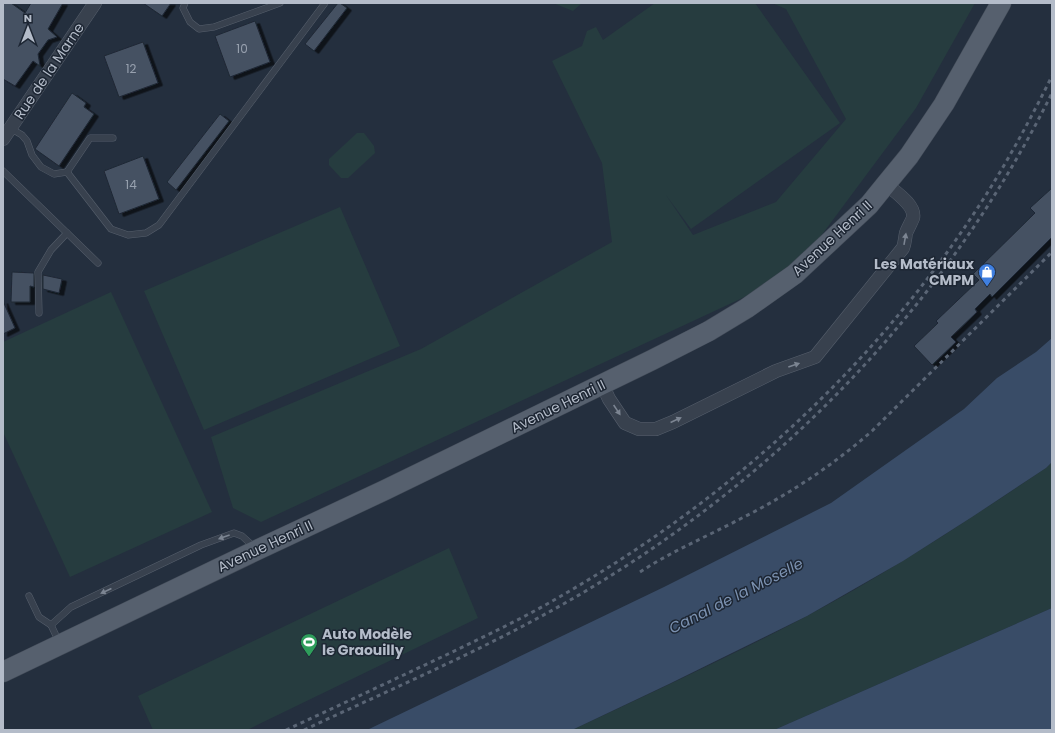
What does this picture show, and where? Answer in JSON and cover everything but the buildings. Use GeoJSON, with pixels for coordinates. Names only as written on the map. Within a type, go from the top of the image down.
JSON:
{"type":"FeatureCollection","features":[{"type":"Feature","properties":{"kind":"main road","name":"Avenue Henri II"},"geometry":{"type":"LineString","coordinates":[[3,672],[602,384],[709,331],[747,308],[795,274],[869,205],[909,156],[944,104],[1001,3]]}},
{"type":"Feature","properties":{"kind":"street","name":"Rue de la Marne"},"geometry":{"type":"LineString","coordinates":[[3,140],[95,3]]}},
{"type":"Feature","properties":{"kind":"street"},"geometry":{"type":"LineString","coordinates":[[602,384],[609,399],[625,422],[639,429],[656,428],[673,422],[776,371],[815,357],[903,248],[906,242],[906,234],[913,218],[913,211],[910,205],[886,184]]}},
{"type":"Feature","properties":{"kind":"lane"},"geometry":{"type":"LineString","coordinates":[[185,3],[183,8],[190,22],[199,29],[214,27],[280,3]]}},
{"type":"Feature","properties":{"kind":"lane"},"geometry":{"type":"LineString","coordinates":[[67,172],[111,229],[128,235],[146,233],[160,226],[325,3]]}},
{"type":"Feature","properties":{"kind":"lane"},"geometry":{"type":"LineString","coordinates":[[10,128],[22,135],[27,141],[32,155],[42,167],[54,174],[67,172],[90,138],[113,138]]}},
{"type":"Feature","properties":{"kind":"lane"},"geometry":{"type":"LineString","coordinates":[[3,171],[98,263]]}},
{"type":"Feature","properties":{"kind":"lane"},"geometry":{"type":"LineString","coordinates":[[39,313],[38,272],[51,250],[67,233]]}},
{"type":"Feature","properties":{"kind":"lane"},"geometry":{"type":"LineString","coordinates":[[51,625],[71,607],[201,545],[234,533],[242,536],[257,550]]}},
{"type":"Feature","properties":{"kind":"lane"},"geometry":{"type":"LineString","coordinates":[[29,596],[39,617],[51,625],[60,645]]}},
{"type":"Feature","properties":{"kind":"green space"},"geometry":{"type":"Polygon","coordinates":[[[553,3],[582,3],[573,11],[553,3]]]}},
{"type":"Feature","properties":{"kind":"green space"},"geometry":{"type":"Polygon","coordinates":[[[655,3],[755,3],[840,123],[691,229],[666,195],[693,235],[776,202],[846,119],[786,9],[772,3],[975,3],[916,108],[792,275],[261,522],[233,508],[211,437],[421,349],[612,242],[602,163],[552,61],[582,46],[587,31],[596,27],[603,40],[655,3]]]}},
{"type":"Feature","properties":{"kind":"green space"},"geometry":{"type":"Polygon","coordinates":[[[357,133],[364,133],[374,146],[375,153],[348,178],[341,178],[329,165],[329,159],[357,133]]]}},
{"type":"Feature","properties":{"kind":"green space"},"geometry":{"type":"Polygon","coordinates":[[[340,207],[400,346],[204,430],[144,291],[340,207]]]}},
{"type":"Feature","properties":{"kind":"green space"},"geometry":{"type":"Polygon","coordinates":[[[111,292],[212,512],[70,577],[3,432],[3,342],[111,292]]]}},
{"type":"Feature","properties":{"kind":"green space"},"geometry":{"type":"Polygon","coordinates":[[[1052,462],[1052,608],[774,730],[572,730],[720,660],[838,599],[899,564],[1046,468],[1052,462]]]}},
{"type":"Feature","properties":{"kind":"green space","name":"Auto Modèle le Graouilly"},"geometry":{"type":"Polygon","coordinates":[[[449,548],[478,618],[247,730],[153,730],[138,696],[449,548]]]}},
{"type":"Feature","properties":{"kind":"water","name":"Canal de la Moselle"},"geometry":{"type":"Polygon","coordinates":[[[1052,338],[1052,462],[1046,468],[903,561],[807,616],[572,730],[367,730],[664,587],[831,503],[964,409],[997,378],[1036,352],[1052,338]]]}},
{"type":"Feature","properties":{"kind":"water"},"geometry":{"type":"Polygon","coordinates":[[[1052,608],[1052,730],[774,730],[1052,608]]]}},
{"type":"Feature","properties":{"kind":"railway"},"geometry":{"type":"LineString","coordinates":[[286,730],[446,655],[547,604],[624,558],[684,516],[742,471],[796,422],[848,371],[897,316],[942,259],[984,198],[1020,138],[1052,76]]}},
{"type":"Feature","properties":{"kind":"railway"},"geometry":{"type":"LineString","coordinates":[[304,730],[451,662],[524,626],[594,586],[665,539],[733,488],[798,432],[858,372],[914,308],[965,240],[1011,168],[1052,93]]}},
{"type":"Feature","properties":{"kind":"railway"},"geometry":{"type":"LineString","coordinates":[[640,572],[652,564],[758,510],[792,490],[857,444],[872,431],[1052,252]]}},
{"type":"Feature","properties":{"kind":"place","name":"Les Matériaux CMPM"},"geometry":{"type":"Point","coordinates":[987,287]}},
{"type":"Feature","properties":{"kind":"place","name":"Auto Modèle le Graouilly"},"geometry":{"type":"Point","coordinates":[309,657]}}]}
